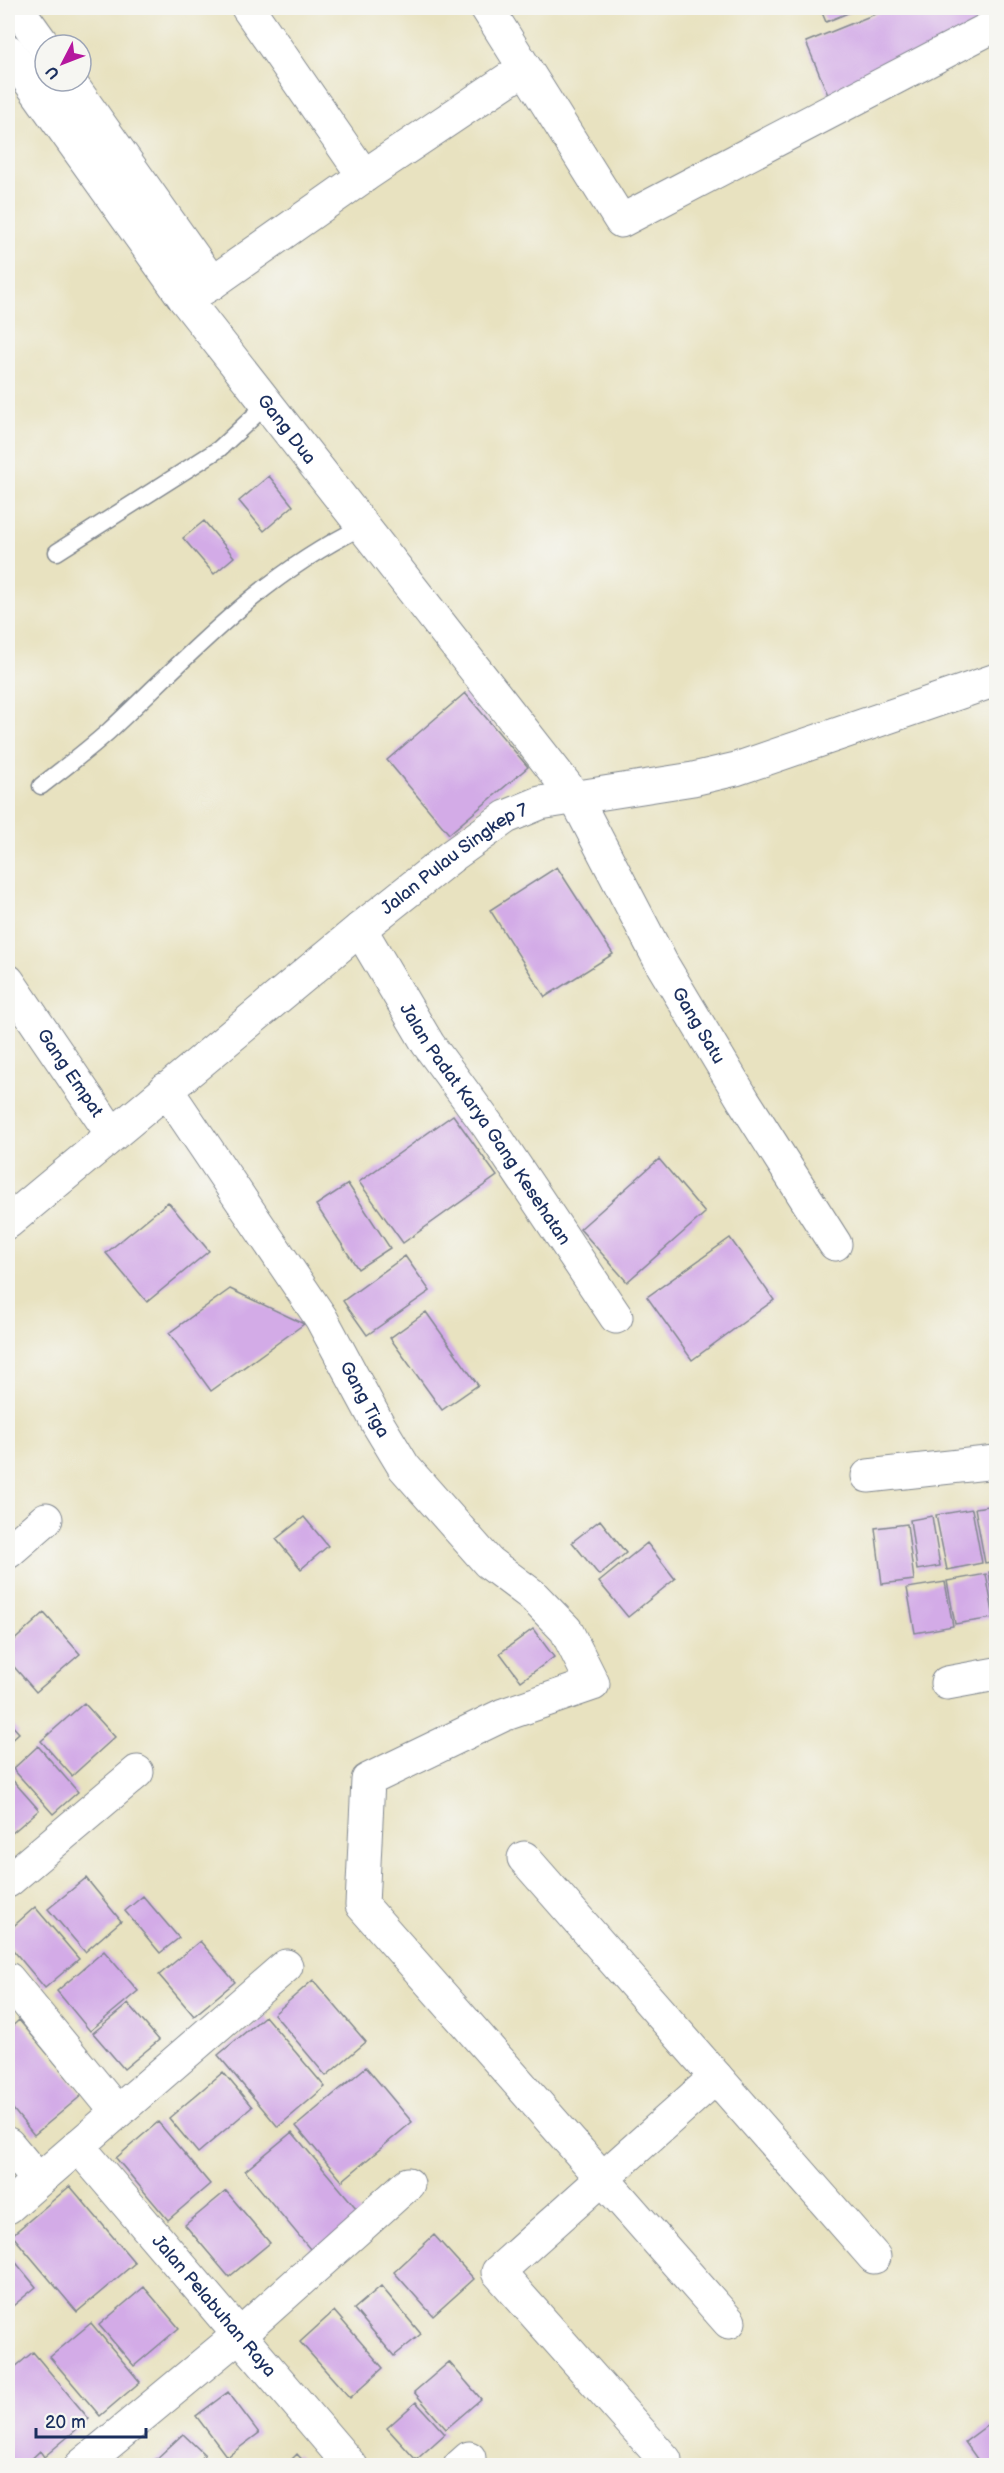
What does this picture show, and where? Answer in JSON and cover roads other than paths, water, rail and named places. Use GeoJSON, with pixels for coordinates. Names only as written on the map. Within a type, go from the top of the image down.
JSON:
{"type":"FeatureCollection","features":[{"type":"Feature","properties":{"kind":"street"},"geometry":{"type":"LineString","coordinates":[[17,8],[35,33]]}},
{"type":"Feature","properties":{"kind":"street"},"geometry":{"type":"LineString","coordinates":[[248,8],[364,176]]}},
{"type":"Feature","properties":{"kind":"street"},"geometry":{"type":"LineString","coordinates":[[487,8],[621,221],[996,25]]}},
{"type":"Feature","properties":{"kind":"street","name":"Gang Dua"},"geometry":{"type":"LineString","coordinates":[[8,51],[198,291],[266,405],[575,797]]}},
{"type":"Feature","properties":{"kind":"street"},"geometry":{"type":"LineString","coordinates":[[76,93],[198,291],[525,68]]}},
{"type":"Feature","properties":{"kind":"street","name":"Jalan Pulau Singkep 7"},"geometry":{"type":"LineString","coordinates":[[8,1222],[360,929],[453,855],[506,817],[540,803],[693,779],[736,769],[996,680]]}},
{"type":"Feature","properties":{"kind":"street","name":"Gang Satu"},"geometry":{"type":"LineString","coordinates":[[575,797],[668,973],[744,1101],[835,1244]]}},
{"type":"Feature","properties":{"kind":"street","name":"Jalan Padat Karya Gang Kesehatan"},"geometry":{"type":"LineString","coordinates":[[360,929],[429,1044],[489,1127],[518,1174],[616,1317]]}},
{"type":"Feature","properties":{"kind":"street","name":"Gang Empat"},"geometry":{"type":"LineString","coordinates":[[8,981],[112,1134]]}},
{"type":"Feature","properties":{"kind":"street","name":"Gang Tiga"},"geometry":{"type":"LineString","coordinates":[[166,1089],[321,1318],[404,1467],[488,1562],[532,1595],[566,1630],[593,1684],[502,1715],[368,1780],[362,1905],[603,2179]]}},
{"type":"Feature","properties":{"kind":"street"},"geometry":{"type":"LineString","coordinates":[[868,1476],[996,1462]]}},
{"type":"Feature","properties":{"kind":"street"},"geometry":{"type":"LineString","coordinates":[[8,1552],[46,1519]]}},
{"type":"Feature","properties":{"kind":"street"},"geometry":{"type":"LineString","coordinates":[[947,1683],[996,1674]]}},
{"type":"Feature","properties":{"kind":"street"},"geometry":{"type":"LineString","coordinates":[[8,1881],[137,1772]]}},
{"type":"Feature","properties":{"kind":"street"},"geometry":{"type":"LineString","coordinates":[[524,1858],[874,2257]]}},
{"type":"Feature","properties":{"kind":"street"},"geometry":{"type":"LineString","coordinates":[[8,2207],[286,1966]]}},
{"type":"Feature","properties":{"kind":"street"},"geometry":{"type":"LineString","coordinates":[[8,1980],[117,2112]]}},
{"type":"Feature","properties":{"kind":"street"},"geometry":{"type":"LineString","coordinates":[[665,2460],[498,2272],[716,2078]]}},
{"type":"Feature","properties":{"kind":"street"},"geometry":{"type":"LineString","coordinates":[[8,2144],[38,2180]]}},
{"type":"Feature","properties":{"kind":"street","name":"Jalan Pelabuhan Raya"},"geometry":{"type":"LineString","coordinates":[[78,2146],[351,2466]]}},
{"type":"Feature","properties":{"kind":"street"},"geometry":{"type":"LineString","coordinates":[[603,2179],[729,2322]]}},
{"type":"Feature","properties":{"kind":"street"},"geometry":{"type":"LineString","coordinates":[[81,2466],[239,2336],[408,2184]]}},
{"type":"Feature","properties":{"kind":"lane"},"geometry":{"type":"LineString","coordinates":[[57,552],[219,449],[266,405]]}},
{"type":"Feature","properties":{"kind":"lane"},"geometry":{"type":"LineString","coordinates":[[41,786],[107,732],[196,645],[246,603],[327,544],[362,527]]}}]}
